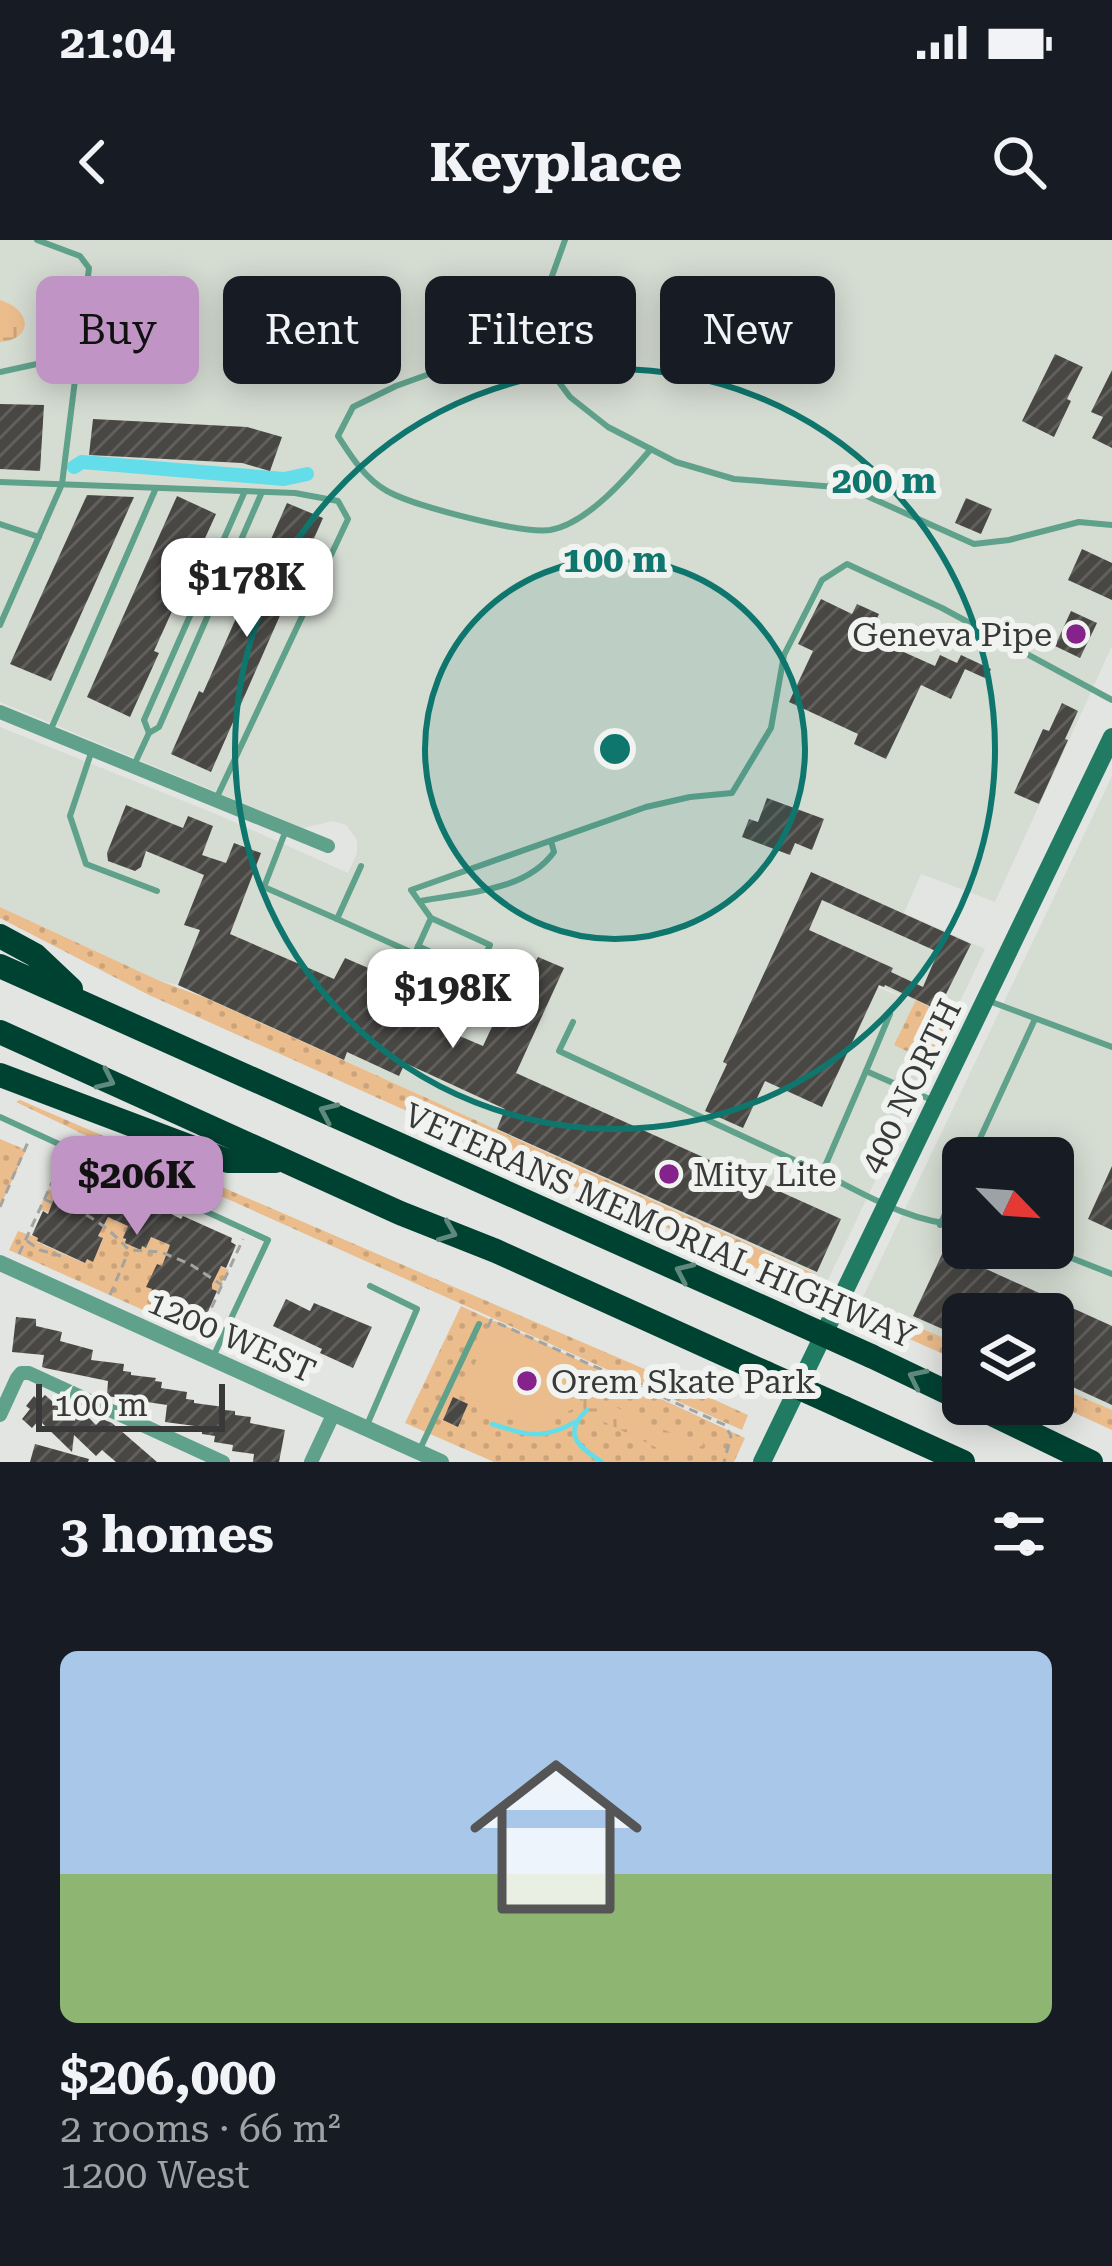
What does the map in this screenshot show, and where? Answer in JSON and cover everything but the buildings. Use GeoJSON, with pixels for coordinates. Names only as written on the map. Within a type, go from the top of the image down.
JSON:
{"type":"FeatureCollection","features":[{"type":"Feature","properties":{"kind":"highway"},"geometry":{"type":"LineString","coordinates":[[0,936],[34,956],[86,1002]]}},
{"type":"Feature","properties":{"kind":"highway","name":"VETERANS MEMORIAL HIGHWAY"},"geometry":{"type":"LineString","coordinates":[[0,965],[942,1390]]}},
{"type":"Feature","properties":{"kind":"highway"},"geometry":{"type":"LineString","coordinates":[[0,1032],[963,1462]]}},
{"type":"Feature","properties":{"kind":"highway"},"geometry":{"type":"LineString","coordinates":[[0,1075],[228,1161],[283,1161]]}},
{"type":"Feature","properties":{"kind":"highway","name":"VETERANS MEMORIAL HIGHWAY"},"geometry":{"type":"LineString","coordinates":[[1015,1425],[1091,1462]]}},
{"type":"Feature","properties":{"kind":"main road","name":"400 NORTH"},"geometry":{"type":"LineString","coordinates":[[762,1462],[1112,736]]}},
{"type":"Feature","properties":{"kind":"street"},"geometry":{"type":"LineString","coordinates":[[0,712],[328,846]]}},
{"type":"Feature","properties":{"kind":"street","name":"1200 WEST"},"geometry":{"type":"LineString","coordinates":[[0,1263],[441,1462]]}},
{"type":"Feature","properties":{"kind":"street"},"geometry":{"type":"LineString","coordinates":[[0,1414],[21,1373],[29,1373],[223,1462]]}},
{"type":"Feature","properties":{"kind":"street"},"geometry":{"type":"LineString","coordinates":[[311,1462],[333,1414]]}},
{"type":"Feature","properties":{"kind":"lane"},"geometry":{"type":"LineString","coordinates":[[37,240],[80,256],[89,268],[88,276]]}},
{"type":"Feature","properties":{"kind":"lane"},"geometry":{"type":"LineString","coordinates":[[553,276],[566,240]]}},
{"type":"Feature","properties":{"kind":"lane"},"geometry":{"type":"LineString","coordinates":[[0,372],[36,364]]}},
{"type":"Feature","properties":{"kind":"lane"},"geometry":{"type":"LineString","coordinates":[[425,376],[353,407],[338,436],[357,465],[385,490],[437,510],[550,530],[578,519],[625,479],[651,449]]}},
{"type":"Feature","properties":{"kind":"lane"},"geometry":{"type":"LineString","coordinates":[[0,625],[62,484],[74,384]]}},
{"type":"Feature","properties":{"kind":"lane"},"geometry":{"type":"LineString","coordinates":[[559,384],[569,398],[608,427],[676,463],[734,479],[849,488],[974,544],[1079,522],[1110,526]]}},
{"type":"Feature","properties":{"kind":"lane"},"geometry":{"type":"LineString","coordinates":[[0,482],[295,493],[338,501],[348,519],[215,800]]}},
{"type":"Feature","properties":{"kind":"lane"},"geometry":{"type":"LineString","coordinates":[[50,732],[156,488]]}},
{"type":"Feature","properties":{"kind":"lane"},"geometry":{"type":"LineString","coordinates":[[149,733],[145,720],[245,491]]}},
{"type":"Feature","properties":{"kind":"lane"},"geometry":{"type":"LineString","coordinates":[[134,767],[149,733],[159,727],[262,492]]}},
{"type":"Feature","properties":{"kind":"lane"},"geometry":{"type":"LineString","coordinates":[[0,524],[39,537]]}},
{"type":"Feature","properties":{"kind":"lane"},"geometry":{"type":"LineString","coordinates":[[431,918],[407,971],[465,998],[490,945],[431,918],[411,890],[646,807],[733,793],[771,728],[784,655],[822,580],[847,564],[942,608],[1112,700]]}},
{"type":"Feature","properties":{"kind":"lane"},"geometry":{"type":"LineString","coordinates":[[93,750],[70,816],[86,864],[158,891]]}},
{"type":"Feature","properties":{"kind":"lane"},"geometry":{"type":"LineString","coordinates":[[286,829],[264,886],[477,974]]}},
{"type":"Feature","properties":{"kind":"lane"},"geometry":{"type":"LineString","coordinates":[[419,902],[519,881],[544,866],[554,852],[551,841]]}},
{"type":"Feature","properties":{"kind":"lane"},"geometry":{"type":"LineString","coordinates":[[337,919],[362,866]]}},
{"type":"Feature","properties":{"kind":"lane"},"geometry":{"type":"LineString","coordinates":[[985,999],[1112,1048]]}},
{"type":"Feature","properties":{"kind":"lane"},"geometry":{"type":"LineString","coordinates":[[822,1173],[890,1014]]}},
{"type":"Feature","properties":{"kind":"lane"},"geometry":{"type":"LineString","coordinates":[[981,1137],[1035,1019]]}},
{"type":"Feature","properties":{"kind":"lane"},"geometry":{"type":"LineString","coordinates":[[572,1022],[559,1051],[886,1205],[940,1225],[942,1221]]}},
{"type":"Feature","properties":{"kind":"lane"},"geometry":{"type":"LineString","coordinates":[[866,1071],[936,1102]]}},
{"type":"Feature","properties":{"kind":"lane"},"geometry":{"type":"LineString","coordinates":[[0,1117],[268,1240],[211,1360]]}},
{"type":"Feature","properties":{"kind":"lane"},"geometry":{"type":"LineString","coordinates":[[1074,1259],[1112,1274]]}},
{"type":"Feature","properties":{"kind":"lane"},"geometry":{"type":"LineString","coordinates":[[365,1429],[417,1309],[370,1286]]}},
{"type":"Feature","properties":{"kind":"lane"},"geometry":{"type":"LineString","coordinates":[[418,1452],[479,1324]]}},
{"type":"Feature","properties":{"kind":"path"},"geometry":{"type":"LineString","coordinates":[[0,1207],[29,1140]]}},
{"type":"Feature","properties":{"kind":"path"},"geometry":{"type":"LineString","coordinates":[[19,1254],[64,1156]]}},
{"type":"Feature","properties":{"kind":"path"},"geometry":{"type":"LineString","coordinates":[[0,1178],[11,1182]]}},
{"type":"Feature","properties":{"kind":"path"},"geometry":{"type":"LineString","coordinates":[[44,1199],[94,1219],[130,1250],[161,1252],[222,1285]]}},
{"type":"Feature","properties":{"kind":"path"},"geometry":{"type":"LineString","coordinates":[[199,1335],[244,1236]]}},
{"type":"Feature","properties":{"kind":"path"},"geometry":{"type":"LineString","coordinates":[[26,1240],[61,1256]]}},
{"type":"Feature","properties":{"kind":"path"},"geometry":{"type":"LineString","coordinates":[[110,1295],[130,1250]]}},
{"type":"Feature","properties":{"kind":"path"},"geometry":{"type":"LineString","coordinates":[[172,1307],[205,1321]]}},
{"type":"Feature","properties":{"kind":"path"},"geometry":{"type":"LineString","coordinates":[[482,1339],[491,1320],[725,1425],[731,1436],[724,1462]]}},
{"type":"Feature","properties":{"kind":"shaded area"},"geometry":{"type":"Polygon","coordinates":[[[0,240],[1112,240],[1112,646],[995,902],[921,874],[904,913],[985,949],[828,1280],[0,907],[0,727],[348,873],[357,840],[346,825],[333,821],[303,828],[0,702],[0,240]],[[781,941],[777,948],[912,1001],[781,941]]]}},
{"type":"Feature","properties":{"kind":"shaded area"},"geometry":{"type":"Polygon","coordinates":[[[1112,776],[1112,1417],[1074,1400],[1074,1293],[942,1293],[942,1340],[860,1303],[1112,776]]]}},
{"type":"Feature","properties":{"kind":"green space"},"geometry":{"type":"Polygon","coordinates":[[[0,300],[18,310],[25,323],[19,335],[0,342],[0,300]]]}},
{"type":"Feature","properties":{"kind":"green space"},"geometry":{"type":"Polygon","coordinates":[[[0,907],[819,1276],[811,1293],[149,995],[0,918],[0,907]]]}},
{"type":"Feature","properties":{"kind":"green space"},"geometry":{"type":"Polygon","coordinates":[[[916,1000],[951,1018],[929,1062],[894,1045],[916,1000]]]}},
{"type":"Feature","properties":{"kind":"green space"},"geometry":{"type":"Polygon","coordinates":[[[16,1102],[748,1415],[742,1430],[87,1136],[16,1102]]]}},
{"type":"Feature","properties":{"kind":"green space"},"geometry":{"type":"Polygon","coordinates":[[[0,1139],[26,1150],[0,1207],[0,1139]]]}},
{"type":"Feature","properties":{"kind":"green space"},"geometry":{"type":"Polygon","coordinates":[[[48,1189],[128,1226],[126,1243],[140,1249],[151,1237],[229,1270],[217,1291],[164,1263],[157,1265],[147,1286],[151,1292],[208,1315],[199,1335],[9,1250],[18,1231],[84,1263],[93,1261],[103,1239],[100,1232],[39,1209],[48,1189]]]}},
{"type":"Feature","properties":{"kind":"green space"},"geometry":{"type":"Polygon","coordinates":[[[860,1303],[942,1337],[942,1354],[854,1314],[860,1303]]]}},
{"type":"Feature","properties":{"kind":"green space"},"geometry":{"type":"Polygon","coordinates":[[[461,1306],[745,1438],[734,1462],[494,1462],[405,1423],[461,1306]]]}},
{"type":"Feature","properties":{"kind":"green space","name":"Orem Skate Park"},"geometry":{"type":"Polygon","coordinates":[[[495,1321],[593,1367],[573,1409],[530,1429],[460,1395],[495,1321]]]}},
{"type":"Feature","properties":{"kind":"green space"},"geometry":{"type":"Polygon","coordinates":[[[1074,1394],[1112,1410],[1112,1430],[1074,1413],[1074,1394]]]}},
{"type":"Feature","properties":{"kind":"green space"},"geometry":{"type":"Polygon","coordinates":[[[588,1397],[703,1445],[678,1458],[588,1414],[581,1406],[588,1397]]]}},
{"type":"Feature","properties":{"kind":"waterway"},"geometry":{"type":"LineString","coordinates":[[74,467],[82,462],[284,479],[307,474]]}},
{"type":"Feature","properties":{"kind":"waterway"},"geometry":{"type":"LineString","coordinates":[[587,1410],[574,1433],[580,1445],[602,1462]]}},
{"type":"Feature","properties":{"kind":"waterway"},"geometry":{"type":"LineString","coordinates":[[492,1424],[534,1434],[575,1422]]}},
{"type":"Feature","properties":{"kind":"place","name":"Geneva Pipe"},"geometry":{"type":"Point","coordinates":[1076,634]}},
{"type":"Feature","properties":{"kind":"place","name":"Mity Lite"},"geometry":{"type":"Point","coordinates":[669,1174]}},
{"type":"Feature","properties":{"kind":"place","name":"Orem Skate Park"},"geometry":{"type":"Point","coordinates":[527,1381]}}]}
